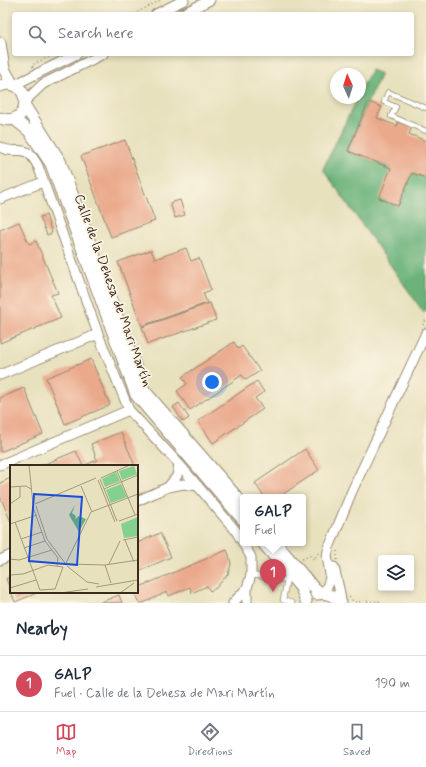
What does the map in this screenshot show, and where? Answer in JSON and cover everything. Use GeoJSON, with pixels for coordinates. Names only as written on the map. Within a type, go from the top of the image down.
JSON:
{"type":"FeatureCollection","features":[{"type":"Feature","properties":{"kind":"street"},"geometry":{"type":"LineString","coordinates":[[160,12],[184,0]]}},
{"type":"Feature","properties":{"kind":"street"},"geometry":{"type":"LineString","coordinates":[[186,12],[210,0]]}},
{"type":"Feature","properties":{"kind":"street"},"geometry":{"type":"LineString","coordinates":[[0,43],[4,69],[14,85]]}},
{"type":"Feature","properties":{"kind":"street"},"geometry":{"type":"LineString","coordinates":[[0,86],[8,84],[14,85],[74,56]]}},
{"type":"Feature","properties":{"kind":"street"},"geometry":{"type":"LineString","coordinates":[[0,118],[8,120],[19,116],[26,103],[43,84],[99,56]]}},
{"type":"Feature","properties":{"kind":"street","name":"Calle de la Dehesa de Mari Martín"},"geometry":{"type":"LineString","coordinates":[[14,85],[24,94],[26,103],[60,161],[144,390],[240,501]]}},
{"type":"Feature","properties":{"kind":"street","name":"Calle de la Dehesa de Mari Martín"},"geometry":{"type":"LineString","coordinates":[[14,119],[29,131],[51,164],[136,395],[240,516]]}},
{"type":"Feature","properties":{"kind":"street"},"geometry":{"type":"LineString","coordinates":[[0,147],[8,151],[22,150],[29,152],[38,166],[98,334],[129,410],[179,464],[236,531],[240,538]]}},
{"type":"Feature","properties":{"kind":"street"},"geometry":{"type":"LineString","coordinates":[[0,199],[43,182]]}},
{"type":"Feature","properties":{"kind":"street"},"geometry":{"type":"LineString","coordinates":[[343,600],[332,560],[334,546],[352,491],[426,333]]}},
{"type":"Feature","properties":{"kind":"street"},"geometry":{"type":"LineString","coordinates":[[0,375],[98,334]]}},
{"type":"Feature","properties":{"kind":"street"},"geometry":{"type":"LineString","coordinates":[[0,466],[129,410]]}},
{"type":"Feature","properties":{"kind":"street"},"geometry":{"type":"LineString","coordinates":[[168,487],[177,476],[179,464]]}},
{"type":"Feature","properties":{"kind":"street"},"geometry":{"type":"LineString","coordinates":[[138,501],[168,487],[184,484],[198,486]]}},
{"type":"Feature","properties":{"kind":"street"},"geometry":{"type":"LineString","coordinates":[[244,546],[250,557],[251,575],[247,588],[247,603]]}},
{"type":"Feature","properties":{"kind":"street"},"geometry":{"type":"LineString","coordinates":[[265,546],[288,576],[301,588],[305,602],[316,594],[323,593],[329,585],[330,579],[327,555],[328,549],[334,546]]}},
{"type":"Feature","properties":{"kind":"street"},"geometry":{"type":"LineString","coordinates":[[279,546],[313,587],[323,593],[343,600]]}},
{"type":"Feature","properties":{"kind":"street"},"geometry":{"type":"LineString","coordinates":[[0,560],[10,555]]}},
{"type":"Feature","properties":{"kind":"street"},"geometry":{"type":"LineString","coordinates":[[232,603],[247,588]]}},
{"type":"Feature","properties":{"kind":"lane"},"geometry":{"type":"LineString","coordinates":[[426,108],[388,92],[384,102],[396,107],[391,116],[426,130]]}},
{"type":"Feature","properties":{"kind":"lane"},"geometry":{"type":"LineString","coordinates":[[251,575],[288,576],[283,600],[292,603]]}},
{"type":"Feature","properties":{"kind":"path"},"geometry":{"type":"LineString","coordinates":[[138,12],[161,0]]}},
{"type":"Feature","properties":{"kind":"path"},"geometry":{"type":"LineString","coordinates":[[32,66],[51,56]]}},
{"type":"Feature","properties":{"kind":"path"},"geometry":{"type":"LineString","coordinates":[[334,546],[338,565]]}},
{"type":"Feature","properties":{"kind":"path"},"geometry":{"type":"LineString","coordinates":[[343,600],[354,602],[379,601],[379,603]]}},
{"type":"Feature","properties":{"kind":"green space"},"geometry":{"type":"Polygon","coordinates":[[[371,70],[381,74],[348,151],[391,168],[398,206],[412,173],[426,178],[426,309],[424,313],[323,169],[354,104],[366,104],[366,80],[371,70]]]}},
{"type":"Feature","properties":{"kind":"building"},"geometry":{"type":"Polygon","coordinates":[[[368,102],[382,107],[377,118],[397,126],[398,122],[412,127],[409,134],[426,141],[426,178],[412,173],[398,206],[379,198],[391,168],[348,151],[368,102]]]}},
{"type":"Feature","properties":{"kind":"building"},"geometry":{"type":"Polygon","coordinates":[[[125,140],[155,221],[111,237],[81,156],[125,140]]]}},
{"type":"Feature","properties":{"kind":"building"},"geometry":{"type":"Polygon","coordinates":[[[180,200],[185,215],[175,218],[170,203],[180,200]]]}},
{"type":"Feature","properties":{"kind":"building"},"geometry":{"type":"Polygon","coordinates":[[[46,215],[52,233],[47,235],[40,217],[46,215]]]}},
{"type":"Feature","properties":{"kind":"building"},"geometry":{"type":"Polygon","coordinates":[[[19,222],[29,244],[36,241],[58,293],[51,295],[61,318],[0,343],[0,230],[19,222]]]}},
{"type":"Feature","properties":{"kind":"building"},"geometry":{"type":"Polygon","coordinates":[[[186,248],[191,261],[199,258],[211,290],[203,293],[207,303],[142,326],[118,262],[151,250],[155,259],[186,248]]]}},
{"type":"Feature","properties":{"kind":"building"},"geometry":{"type":"Polygon","coordinates":[[[210,303],[216,320],[148,344],[142,327],[210,303]]]}},
{"type":"Feature","properties":{"kind":"building"},"geometry":{"type":"Polygon","coordinates":[[[234,342],[238,349],[242,346],[260,371],[246,380],[242,375],[190,410],[177,391],[187,384],[182,377],[234,342]]]}},
{"type":"Feature","properties":{"kind":"building"},"geometry":{"type":"Polygon","coordinates":[[[91,359],[110,405],[65,424],[46,378],[91,359]]]}},
{"type":"Feature","properties":{"kind":"building"},"geometry":{"type":"Polygon","coordinates":[[[257,381],[264,392],[255,398],[263,409],[213,443],[198,421],[257,381]]]}},
{"type":"Feature","properties":{"kind":"building"},"geometry":{"type":"Polygon","coordinates":[[[24,388],[43,434],[0,452],[0,398],[24,388]]]}},
{"type":"Feature","properties":{"kind":"building"},"geometry":{"type":"Polygon","coordinates":[[[179,403],[189,418],[183,422],[173,407],[179,403]]]}},
{"type":"Feature","properties":{"kind":"building"},"geometry":{"type":"Polygon","coordinates":[[[121,432],[135,465],[85,465],[97,460],[91,444],[121,432]]]}},
{"type":"Feature","properties":{"kind":"building"},"geometry":{"type":"Polygon","coordinates":[[[305,449],[319,470],[283,494],[262,494],[255,483],[305,449]]]}},
{"type":"Feature","properties":{"kind":"building"},"geometry":{"type":"Polygon","coordinates":[[[76,451],[83,465],[42,465],[76,451]]]}},
{"type":"Feature","properties":{"kind":"building"},"geometry":{"type":"Polygon","coordinates":[[[10,478],[10,520],[0,496],[0,483],[10,478]]]}},
{"type":"Feature","properties":{"kind":"building"},"geometry":{"type":"Polygon","coordinates":[[[160,533],[171,557],[138,572],[138,543],[160,533]]]}},
{"type":"Feature","properties":{"kind":"building"},"geometry":{"type":"Polygon","coordinates":[[[227,550],[229,555],[231,564],[228,574],[216,588],[210,591],[207,586],[192,593],[190,587],[169,596],[167,592],[143,603],[139,603],[134,593],[138,593],[138,588],[227,550]]]}},
{"type":"Feature","properties":{"kind":"building"},"geometry":{"type":"Polygon","coordinates":[[[10,577],[10,589],[6,579],[10,577]]]}},
{"type":"Feature","properties":{"kind":"building"},"geometry":{"type":"Polygon","coordinates":[[[11,593],[37,593],[15,602],[11,593]]]}},
{"type":"Feature","properties":{"kind":"building"},"geometry":{"type":"Polygon","coordinates":[[[119,595],[122,603],[99,603],[119,595]]]}},
{"type":"Feature","properties":{"kind":"place","name":"GALP"},"geometry":{"type":"Point","coordinates":[273,592]}}]}
